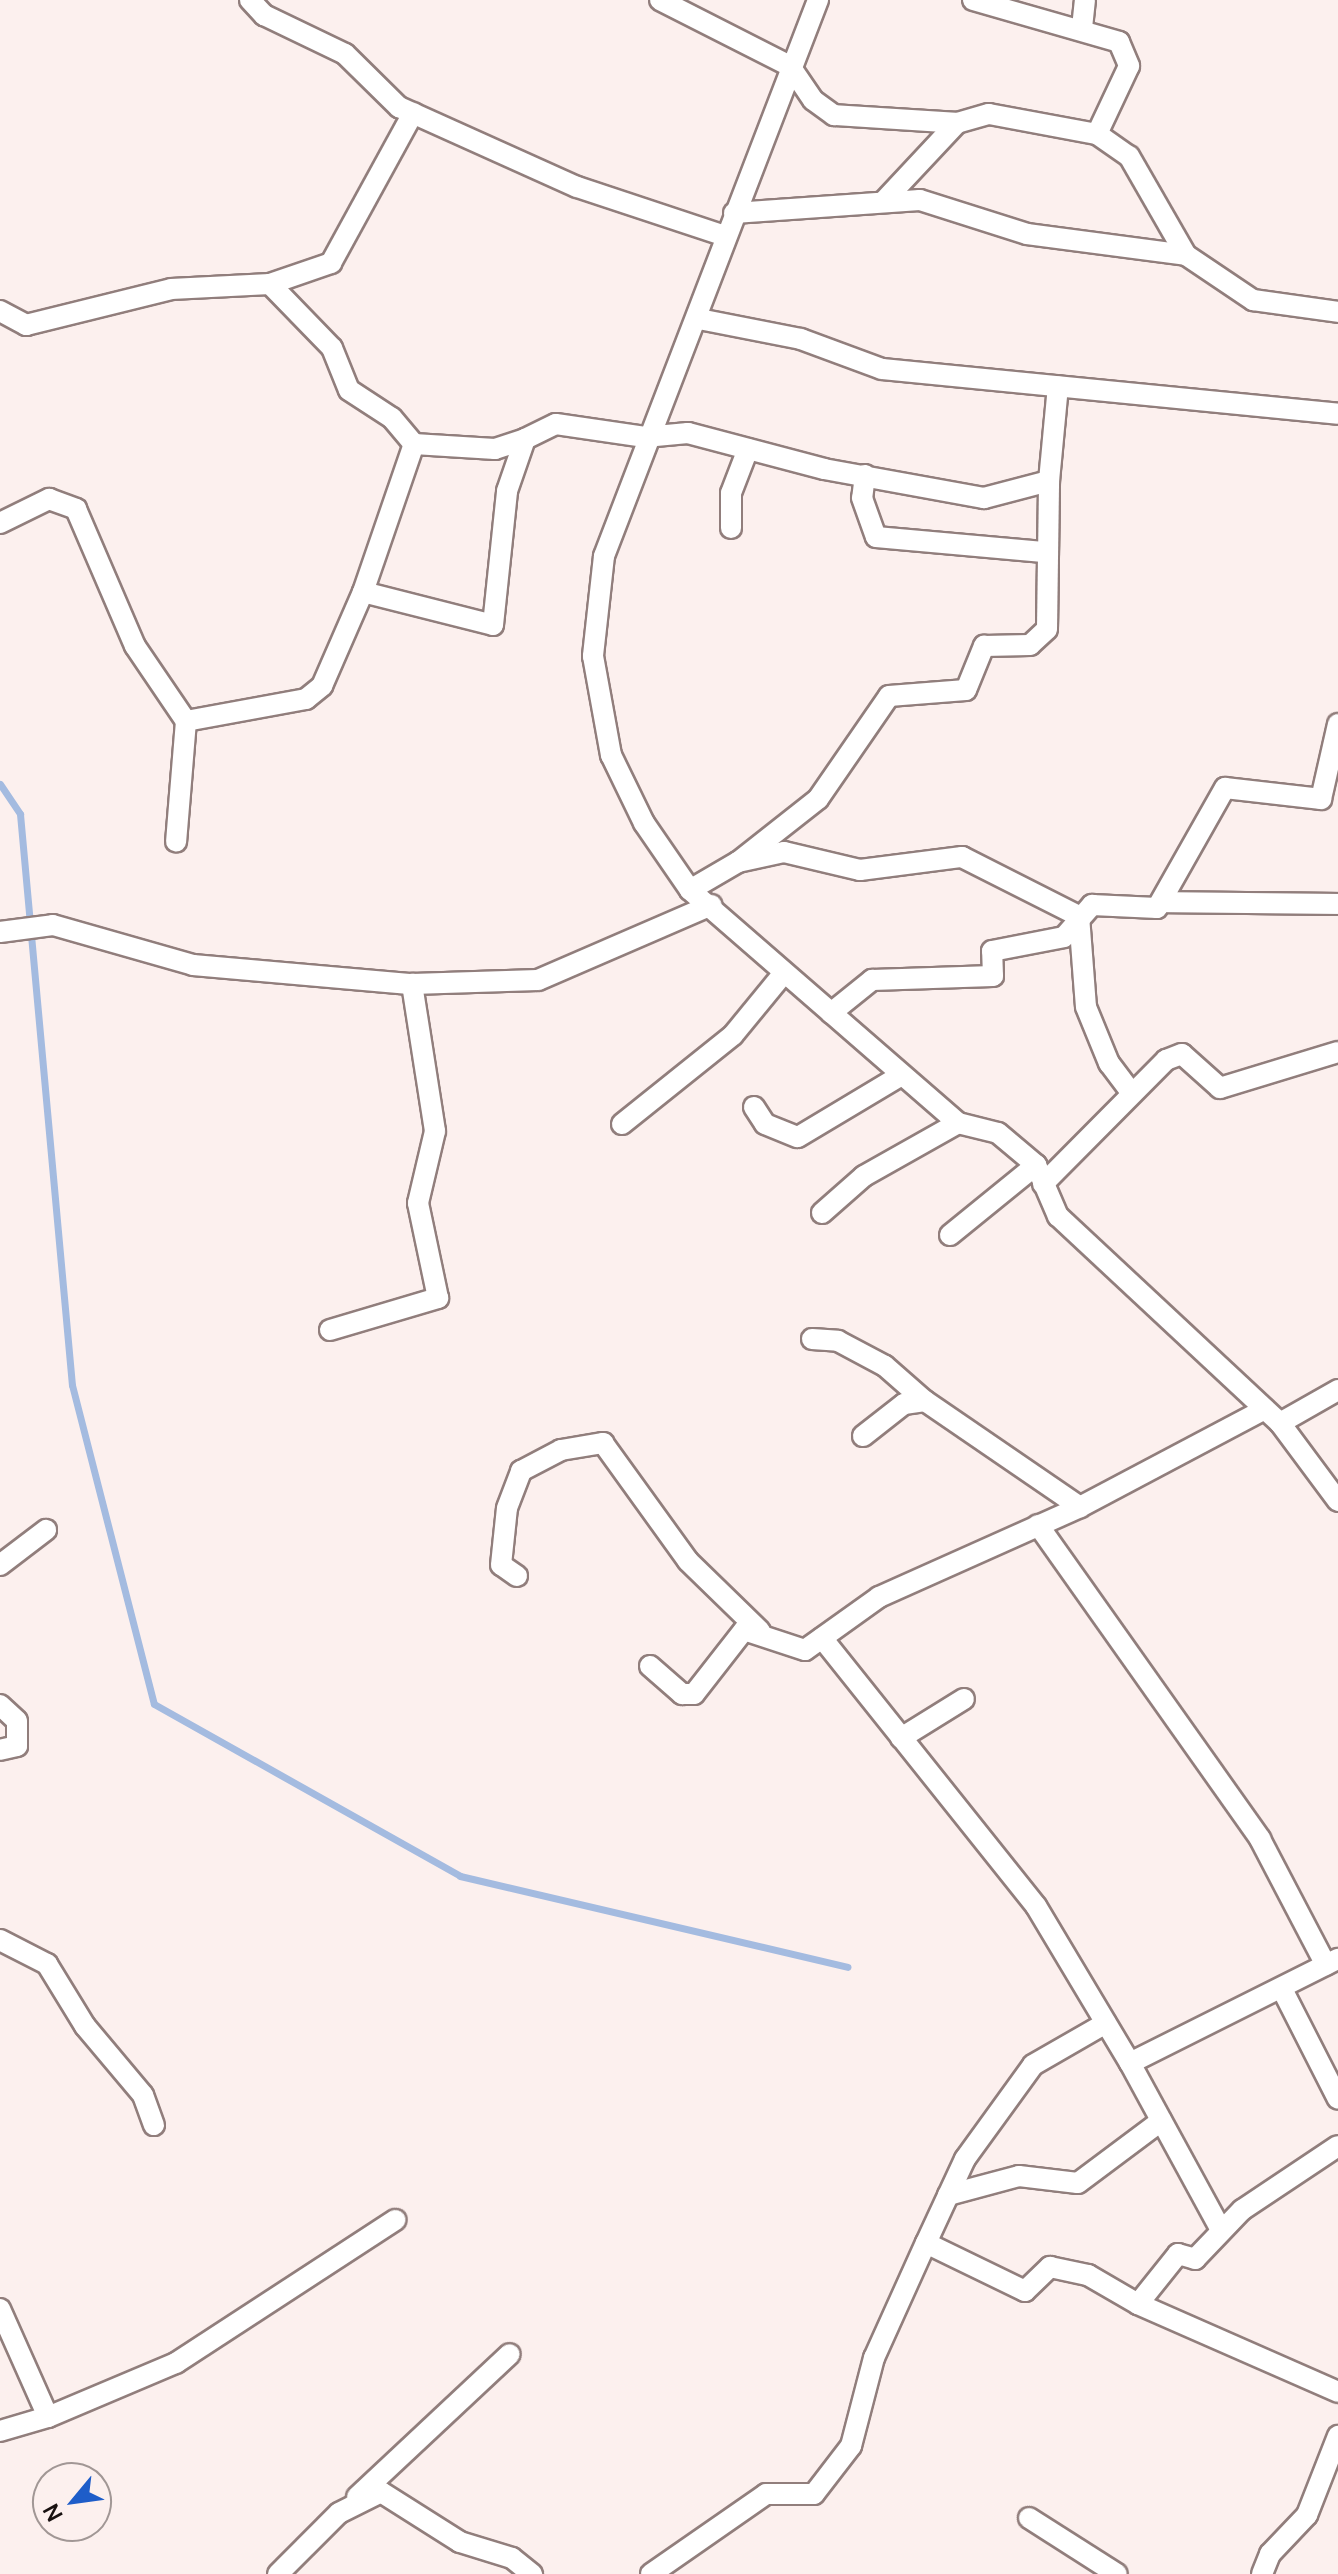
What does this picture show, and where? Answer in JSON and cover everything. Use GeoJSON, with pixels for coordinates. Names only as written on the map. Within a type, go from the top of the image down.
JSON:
{"type":"FeatureCollection","features":[{"type":"Feature","properties":{"kind":"street"},"geometry":{"type":"LineString","coordinates":[[250,0],[264,15],[345,54],[413,113],[577,187],[725,236]]}},
{"type":"Feature","properties":{"kind":"street"},"geometry":{"type":"LineString","coordinates":[[660,0],[790,66],[813,100],[834,115],[957,123],[989,114],[1097,134],[1129,156],[1186,255],[1253,300],[1338,312]]}},
{"type":"Feature","properties":{"kind":"street"},"geometry":{"type":"LineString","coordinates":[[818,0],[725,236],[699,319],[645,437],[604,556],[593,656],[611,755],[644,823],[690,890],[711,905],[900,1076],[958,1123],[998,1133],[1040,1175],[1058,1216],[1272,1416],[1338,1501]]}},
{"type":"Feature","properties":{"kind":"street"},"geometry":{"type":"LineString","coordinates":[[973,0],[1082,28],[1119,42],[1129,66],[1097,134]]}},
{"type":"Feature","properties":{"kind":"street"},"geometry":{"type":"LineString","coordinates":[[1082,28],[1085,0]]}},
{"type":"Feature","properties":{"kind":"street"},"geometry":{"type":"LineString","coordinates":[[0,311],[26,325],[171,289],[270,284],[331,263],[413,113]]}},
{"type":"Feature","properties":{"kind":"street"},"geometry":{"type":"LineString","coordinates":[[883,202],[957,123]]}},
{"type":"Feature","properties":{"kind":"street"},"geometry":{"type":"LineString","coordinates":[[734,213],[920,200],[1027,234],[1186,255]]}},
{"type":"Feature","properties":{"kind":"street"},"geometry":{"type":"LineString","coordinates":[[270,284],[332,348],[349,390],[392,418],[414,444],[495,449],[556,424],[645,437],[688,433],[865,475],[984,498],[1049,481]]}},
{"type":"Feature","properties":{"kind":"street"},"geometry":{"type":"LineString","coordinates":[[699,319],[801,339],[882,369],[1338,414]]}},
{"type":"Feature","properties":{"kind":"street"},"geometry":{"type":"LineString","coordinates":[[690,890],[738,862],[818,799],[889,696],[966,690],[984,646],[1030,645],[1047,629],[1043,552],[1058,386]]}},
{"type":"Feature","properties":{"kind":"street"},"geometry":{"type":"LineString","coordinates":[[363,592],[493,625],[507,491],[525,439]]}},
{"type":"Feature","properties":{"kind":"street"},"geometry":{"type":"LineString","coordinates":[[186,721],[306,699],[322,686],[363,592],[414,444]]}},
{"type":"Feature","properties":{"kind":"street"},"geometry":{"type":"LineString","coordinates":[[731,528],[731,493],[748,449]]}},
{"type":"Feature","properties":{"kind":"street"},"geometry":{"type":"LineString","coordinates":[[865,475],[862,498],[876,537],[1043,552]]}},
{"type":"Feature","properties":{"kind":"street"},"geometry":{"type":"LineString","coordinates":[[0,523],[49,499],[76,509],[135,646],[186,721],[176,842]]}},
{"type":"Feature","properties":{"kind":"street"},"geometry":{"type":"LineString","coordinates":[[831,1013],[872,980],[929,973],[984,980],[993,976],[992,951],[1064,937],[1079,916],[1092,905],[1157,908],[1225,788],[1321,799],[1338,724]]}},
{"type":"Feature","properties":{"kind":"street"},"geometry":{"type":"LineString","coordinates":[[738,862],[784,852],[860,870],[962,857],[1079,916]]}},
{"type":"Feature","properties":{"kind":"street"},"geometry":{"type":"LineString","coordinates":[[1161,902],[1338,904]]}},
{"type":"Feature","properties":{"kind":"street"},"geometry":{"type":"LineString","coordinates":[[0,932],[53,925],[193,965],[412,984],[538,980],[711,905]]}},
{"type":"Feature","properties":{"kind":"street"},"geometry":{"type":"LineString","coordinates":[[1079,916],[1086,1007],[1109,1063],[1131,1092]]}},
{"type":"Feature","properties":{"kind":"street"},"geometry":{"type":"LineString","coordinates":[[622,1124],[733,1035],[784,973]]}},
{"type":"Feature","properties":{"kind":"street"},"geometry":{"type":"LineString","coordinates":[[330,1330],[438,1298],[418,1203],[435,1131],[412,984]]}},
{"type":"Feature","properties":{"kind":"street"},"geometry":{"type":"LineString","coordinates":[[950,1235],[1040,1175],[1131,1092],[1182,1054],[1220,1088],[1338,1052]]}},
{"type":"Feature","properties":{"kind":"street"},"geometry":{"type":"LineString","coordinates":[[754,1107],[765,1124],[798,1137],[900,1076]]}},
{"type":"Feature","properties":{"kind":"street"},"geometry":{"type":"LineString","coordinates":[[822,1213],[864,1176],[958,1123]]}},
{"type":"Feature","properties":{"kind":"street"},"geometry":{"type":"LineString","coordinates":[[812,1339],[838,1341],[885,1366],[925,1401],[1080,1507]]}},
{"type":"Feature","properties":{"kind":"street"},"geometry":{"type":"LineString","coordinates":[[517,1576],[501,1565],[507,1508],[521,1471],[561,1450],[603,1443],[688,1561],[760,1631],[789,1650],[822,1638],[879,1597],[1272,1416],[1338,1390]]}},
{"type":"Feature","properties":{"kind":"street"},"geometry":{"type":"LineString","coordinates":[[863,1436],[904,1404],[925,1401]]}},
{"type":"Feature","properties":{"kind":"street"},"geometry":{"type":"LineString","coordinates":[[1038,1525],[1260,1839],[1332,1962],[1130,2063]]}},
{"type":"Feature","properties":{"kind":"street"},"geometry":{"type":"LineString","coordinates":[[0,1565],[46,1530]]}},
{"type":"Feature","properties":{"kind":"street"},"geometry":{"type":"LineString","coordinates":[[650,1666],[682,1694],[694,1694],[730,1643],[744,1630],[760,1631]]}},
{"type":"Feature","properties":{"kind":"street"},"geometry":{"type":"LineString","coordinates":[[822,1638],[1036,1906],[1130,2063],[1220,2228]]}},
{"type":"Feature","properties":{"kind":"street"},"geometry":{"type":"LineString","coordinates":[[901,1738],[964,1699]]}},
{"type":"Feature","properties":{"kind":"street"},"geometry":{"type":"LineString","coordinates":[[0,1705],[17,1721],[17,1746],[0,1750]]}},
{"type":"Feature","properties":{"kind":"street"},"geometry":{"type":"LineString","coordinates":[[0,1940],[47,1964],[85,2026],[143,2095],[154,2125]]}},
{"type":"Feature","properties":{"kind":"street"},"geometry":{"type":"LineString","coordinates":[[1282,1989],[1338,2099]]}},
{"type":"Feature","properties":{"kind":"street"},"geometry":{"type":"LineString","coordinates":[[651,2574],[766,2494],[814,2494],[851,2446],[874,2358],[948,2195],[1033,2065],[1106,2023]]}},
{"type":"Feature","properties":{"kind":"street"},"geometry":{"type":"LineString","coordinates":[[948,2195],[1019,2176],[1078,2183],[1161,2121]]}},
{"type":"Feature","properties":{"kind":"street"},"geometry":{"type":"LineString","coordinates":[[1138,2304],[1178,2254],[1195,2259],[1220,2228],[1338,2146]]}},
{"type":"Feature","properties":{"kind":"street"},"geometry":{"type":"LineString","coordinates":[[0,2431],[48,2417],[176,2363],[395,2220]]}},
{"type":"Feature","properties":{"kind":"street"},"geometry":{"type":"LineString","coordinates":[[926,2243],[1025,2291],[1050,2267],[1088,2275],[1138,2304],[1338,2392]]}},
{"type":"Feature","properties":{"kind":"street"},"geometry":{"type":"LineString","coordinates":[[0,2309],[48,2417]]}},
{"type":"Feature","properties":{"kind":"street"},"geometry":{"type":"LineString","coordinates":[[278,2574],[510,2354]]}},
{"type":"Feature","properties":{"kind":"street"},"geometry":{"type":"LineString","coordinates":[[1262,2574],[1270,2554],[1307,2515],[1338,2436]]}},
{"type":"Feature","properties":{"kind":"street"},"geometry":{"type":"LineString","coordinates":[[339,2513],[381,2492],[460,2542],[512,2558],[532,2574]]}},
{"type":"Feature","properties":{"kind":"street"},"geometry":{"type":"LineString","coordinates":[[1029,2518],[1117,2574]]}},
{"type":"Feature","properties":{"kind":"waterway"},"geometry":{"type":"LineString","coordinates":[[0,784],[20,814],[72,1385],[154,1704],[460,1876],[847,1967]]}}]}
